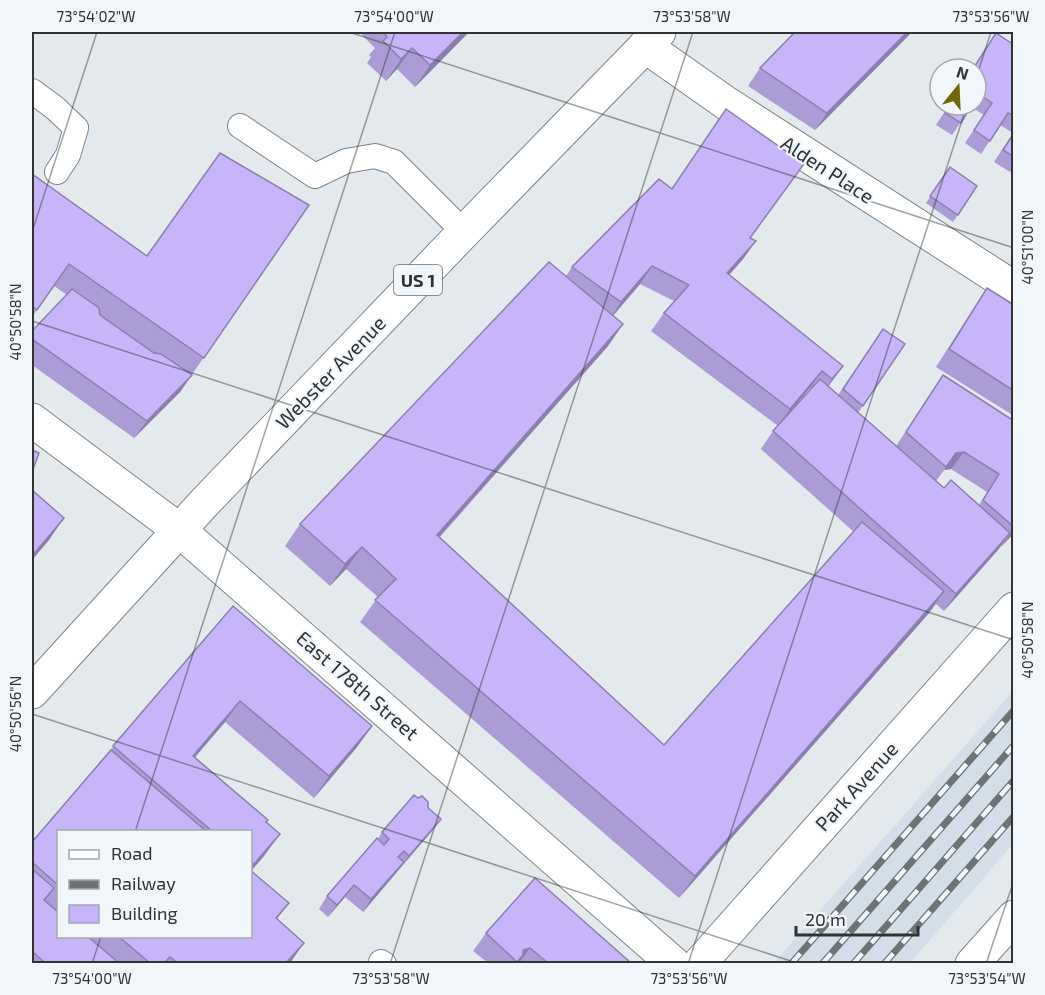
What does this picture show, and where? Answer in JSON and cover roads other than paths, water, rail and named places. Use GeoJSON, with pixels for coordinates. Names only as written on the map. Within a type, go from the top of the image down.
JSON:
{"type":"FeatureCollection","features":[{"type":"Feature","properties":{"kind":"street","name":"Webster Avenue"},"geometry":{"type":"LineString","coordinates":[[32,693],[179,530],[464,231],[652,39]]}},
{"type":"Feature","properties":{"kind":"street","name":"Alden Place"},"geometry":{"type":"LineString","coordinates":[[652,39],[726,103],[1014,288]]}},
{"type":"Feature","properties":{"kind":"street","name":"East 178th Street"},"geometry":{"type":"LineString","coordinates":[[32,420],[179,530],[674,963]]}},
{"type":"Feature","properties":{"kind":"street","name":"Park Avenue"},"geometry":{"type":"LineString","coordinates":[[699,963],[1014,609]]}},
{"type":"Feature","properties":{"kind":"street"},"geometry":{"type":"LineString","coordinates":[[972,963],[1014,917]]}},
{"type":"Feature","properties":{"kind":"lane"},"geometry":{"type":"LineString","coordinates":[[32,92],[56,108],[76,128],[68,155],[57,172]]}},
{"type":"Feature","properties":{"kind":"lane"},"geometry":{"type":"LineString","coordinates":[[240,126],[315,176],[346,161],[375,156],[394,162],[464,231]]}},
{"type":"Feature","properties":{"kind":"railway"},"geometry":{"type":"LineString","coordinates":[[791,964],[1014,710]]}},
{"type":"Feature","properties":{"kind":"railway"},"geometry":{"type":"LineString","coordinates":[[822,964],[1014,745]]}},
{"type":"Feature","properties":{"kind":"railway"},"geometry":{"type":"LineString","coordinates":[[853,964],[1014,780]]}},
{"type":"Feature","properties":{"kind":"railway"},"geometry":{"type":"LineString","coordinates":[[884,964],[1014,816]]}}]}
